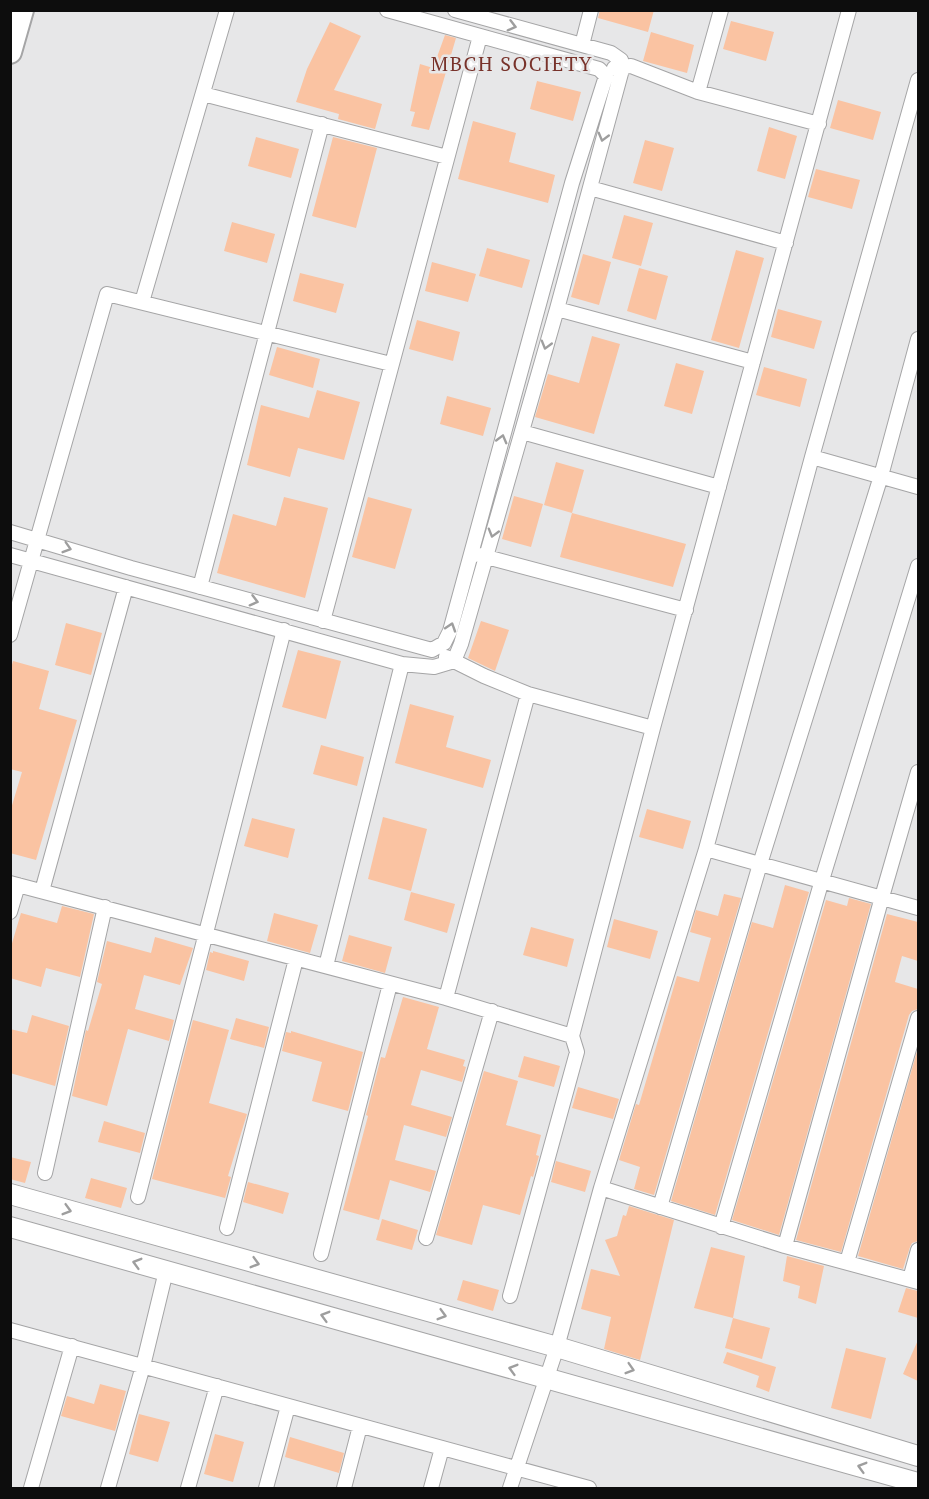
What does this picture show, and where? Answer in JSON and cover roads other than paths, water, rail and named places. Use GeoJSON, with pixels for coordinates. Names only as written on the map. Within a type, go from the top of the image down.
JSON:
{"type":"FeatureCollection","features":[{"type":"Feature","properties":{"kind":"main road"},"geometry":{"type":"LineString","coordinates":[[10,52],[22,10]]}},
{"type":"Feature","properties":{"kind":"street"},"geometry":{"type":"LineString","coordinates":[[142,302],[227,10]]}},
{"type":"Feature","properties":{"kind":"street"},"geometry":{"type":"LineString","coordinates":[[387,10],[599,69],[606,76],[572,183],[450,631],[444,643],[432,650]]}},
{"type":"Feature","properties":{"kind":"street"},"geometry":{"type":"LineString","coordinates":[[582,45],[591,10]]}},
{"type":"Feature","properties":{"kind":"street"},"geometry":{"type":"LineString","coordinates":[[698,92],[721,10]]}},
{"type":"Feature","properties":{"kind":"street"},"geometry":{"type":"LineString","coordinates":[[510,1296],[577,1052],[572,1036],[653,728],[849,10]]}},
{"type":"Feature","properties":{"kind":"street"},"geometry":{"type":"LineString","coordinates":[[10,555],[402,664],[434,667],[454,661],[461,644],[557,309],[622,66],[621,60],[611,53],[462,11]]}},
{"type":"Feature","properties":{"kind":"street"},"geometry":{"type":"LineString","coordinates":[[322,621],[480,36]]}},
{"type":"Feature","properties":{"kind":"street"},"geometry":{"type":"LineString","coordinates":[[603,71],[631,66],[698,92],[819,124]]}},
{"type":"Feature","properties":{"kind":"street"},"geometry":{"type":"LineString","coordinates":[[510,1488],[557,1347],[601,1188],[706,849],[812,457],[918,80]]}},
{"type":"Feature","properties":{"kind":"street"},"geometry":{"type":"LineString","coordinates":[[202,94],[447,157]]}},
{"type":"Feature","properties":{"kind":"street"},"geometry":{"type":"LineString","coordinates":[[200,587],[322,124]]}},
{"type":"Feature","properties":{"kind":"street"},"geometry":{"type":"LineString","coordinates":[[590,188],[786,243]]}},
{"type":"Feature","properties":{"kind":"street"},"geometry":{"type":"LineString","coordinates":[[10,635],[107,294],[391,364]]}},
{"type":"Feature","properties":{"kind":"street"},"geometry":{"type":"LineString","coordinates":[[557,309],[753,362]]}},
{"type":"Feature","properties":{"kind":"street"},"geometry":{"type":"LineString","coordinates":[[660,1207],[760,864],[881,476],[918,339]]}},
{"type":"Feature","properties":{"kind":"street"},"geometry":{"type":"LineString","coordinates":[[522,432],[719,487]]}},
{"type":"Feature","properties":{"kind":"street"},"geometry":{"type":"LineString","coordinates":[[812,457],[918,487]]}},
{"type":"Feature","properties":{"kind":"street"},"geometry":{"type":"LineString","coordinates":[[10,532],[200,587],[432,650],[484,676],[528,693],[653,728]]}},
{"type":"Feature","properties":{"kind":"street"},"geometry":{"type":"LineString","coordinates":[[471,554],[686,610]]}},
{"type":"Feature","properties":{"kind":"street"},"geometry":{"type":"LineString","coordinates":[[721,1227],[822,880],[918,566]]}},
{"type":"Feature","properties":{"kind":"street"},"geometry":{"type":"LineString","coordinates":[[42,891],[126,587]]}},
{"type":"Feature","properties":{"kind":"street"},"geometry":{"type":"LineString","coordinates":[[138,1197],[284,630]]}},
{"type":"Feature","properties":{"kind":"street"},"geometry":{"type":"LineString","coordinates":[[326,966],[402,664]]}},
{"type":"Feature","properties":{"kind":"street"},"geometry":{"type":"LineString","coordinates":[[446,998],[528,693]]}},
{"type":"Feature","properties":{"kind":"street"},"geometry":{"type":"LineString","coordinates":[[785,1246],[918,772]]}},
{"type":"Feature","properties":{"kind":"street"},"geometry":{"type":"LineString","coordinates":[[706,849],[918,908]]}},
{"type":"Feature","properties":{"kind":"street"},"geometry":{"type":"LineString","coordinates":[[10,912],[14,884],[446,998],[572,1036]]}},
{"type":"Feature","properties":{"kind":"street"},"geometry":{"type":"LineString","coordinates":[[45,1173],[105,907]]}},
{"type":"Feature","properties":{"kind":"street"},"geometry":{"type":"LineString","coordinates":[[227,1228],[296,958]]}},
{"type":"Feature","properties":{"kind":"street"},"geometry":{"type":"LineString","coordinates":[[321,1254],[390,984]]}},
{"type":"Feature","properties":{"kind":"street"},"geometry":{"type":"LineString","coordinates":[[426,1238],[492,1011]]}},
{"type":"Feature","properties":{"kind":"street"},"geometry":{"type":"LineString","coordinates":[[848,1262],[918,1018]]}},
{"type":"Feature","properties":{"kind":"street"},"geometry":{"type":"LineString","coordinates":[[601,1188],[785,1246],[914,1280],[918,1250]]}},
{"type":"Feature","properties":{"kind":"street"},"geometry":{"type":"LineString","coordinates":[[10,1194],[557,1347],[918,1456]]}},
{"type":"Feature","properties":{"kind":"street"},"geometry":{"type":"LineString","coordinates":[[10,1227],[918,1483]]}},
{"type":"Feature","properties":{"kind":"street"},"geometry":{"type":"LineString","coordinates":[[108,1488],[143,1366],[166,1271]]}},
{"type":"Feature","properties":{"kind":"street"},"geometry":{"type":"LineString","coordinates":[[10,1330],[587,1488]]}},
{"type":"Feature","properties":{"kind":"street"},"geometry":{"type":"LineString","coordinates":[[31,1488],[72,1346]]}},
{"type":"Feature","properties":{"kind":"street"},"geometry":{"type":"LineString","coordinates":[[188,1488],[217,1386]]}},
{"type":"Feature","properties":{"kind":"street"},"geometry":{"type":"LineString","coordinates":[[266,1488],[288,1406]]}},
{"type":"Feature","properties":{"kind":"street"},"geometry":{"type":"LineString","coordinates":[[344,1488],[360,1426]]}},
{"type":"Feature","properties":{"kind":"street"},"geometry":{"type":"LineString","coordinates":[[431,1488],[442,1448]]}},
{"type":"Feature","properties":{"kind":"district","name":"MBCH SOCIETY"},"geometry":{"type":"Point","coordinates":[512,63]}}]}
